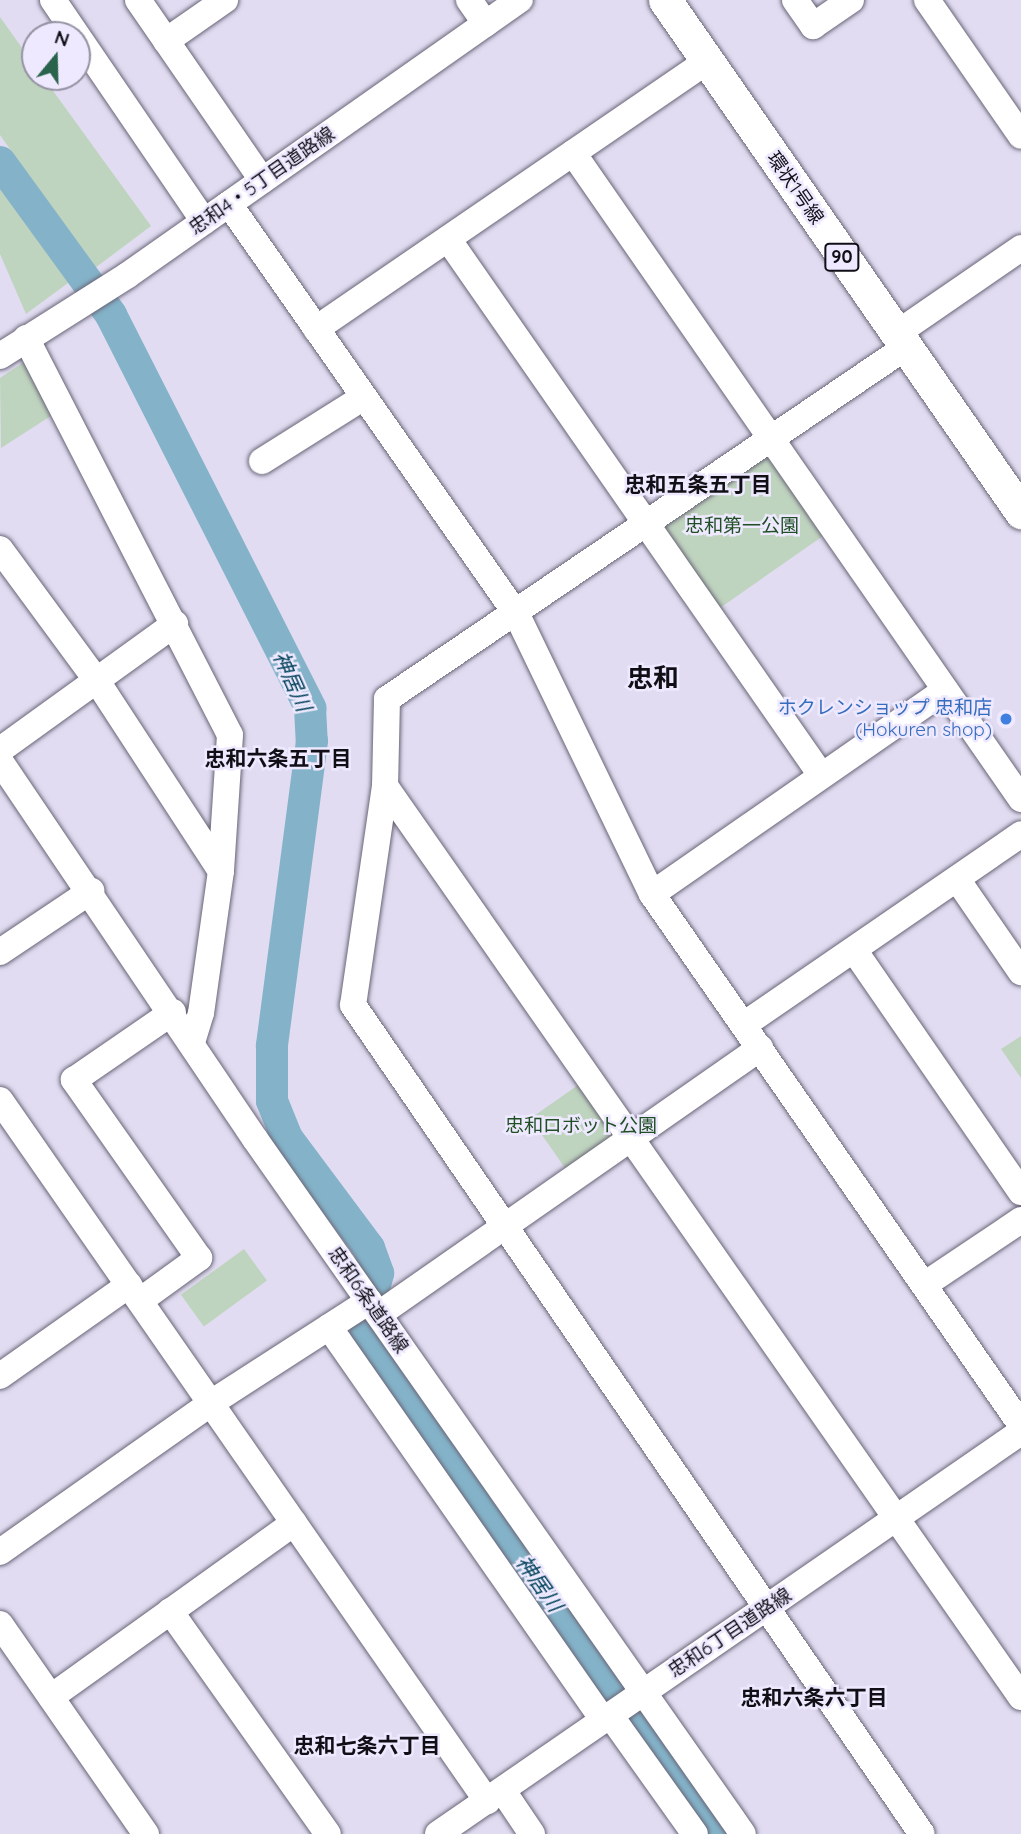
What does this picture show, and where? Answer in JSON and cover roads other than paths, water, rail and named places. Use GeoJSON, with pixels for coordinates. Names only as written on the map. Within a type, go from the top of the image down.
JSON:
{"type":"FeatureCollection","features":[{"type":"Feature","properties":{"kind":"main road","name":"環状1号線"},"geometry":{"type":"LineString","coordinates":[[665,0],[1021,512]]}},
{"type":"Feature","properties":{"kind":"street"},"geometry":{"type":"LineString","coordinates":[[53,0],[204,221]]}},
{"type":"Feature","properties":{"kind":"street"},"geometry":{"type":"LineString","coordinates":[[138,0],[262,180]]}},
{"type":"Feature","properties":{"kind":"street"},"geometry":{"type":"LineString","coordinates":[[166,41],[225,0]]}},
{"type":"Feature","properties":{"kind":"street"},"geometry":{"type":"LineString","coordinates":[[469,0],[486,24]]}},
{"type":"Feature","properties":{"kind":"street","name":"忠和4・5丁目道路線"},"geometry":{"type":"LineString","coordinates":[[0,356],[128,275],[520,0]]}},
{"type":"Feature","properties":{"kind":"street"},"geometry":{"type":"LineString","coordinates":[[795,0],[813,26],[851,0]]}},
{"type":"Feature","properties":{"kind":"street"},"geometry":{"type":"LineString","coordinates":[[927,0],[1021,136]]}},
{"type":"Feature","properties":{"kind":"street"},"geometry":{"type":"LineString","coordinates":[[316,328],[708,61]]}},
{"type":"Feature","properties":{"kind":"street"},"geometry":{"type":"LineString","coordinates":[[573,153],[1021,799]]}},
{"type":"Feature","properties":{"kind":"street"},"geometry":{"type":"LineString","coordinates":[[229,204],[517,615],[652,894],[745,1024],[1021,1425]]}},
{"type":"Feature","properties":{"kind":"street"},"geometry":{"type":"LineString","coordinates":[[448,239],[821,775]]}},
{"type":"Feature","properties":{"kind":"street"},"geometry":{"type":"LineString","coordinates":[[922,1834],[353,1005],[385,786],[387,699],[517,615],[772,441],[1021,248]]}},
{"type":"Feature","properties":{"kind":"street"},"geometry":{"type":"LineString","coordinates":[[26,338],[230,735],[221,872],[201,1013],[192,1043]]}},
{"type":"Feature","properties":{"kind":"street"},"geometry":{"type":"LineString","coordinates":[[262,461],[364,397]]}},
{"type":"Feature","properties":{"kind":"street"},"geometry":{"type":"LineString","coordinates":[[0,549],[97,681],[221,872]]}},
{"type":"Feature","properties":{"kind":"street"},"geometry":{"type":"LineString","coordinates":[[0,750],[175,624]]}},
{"type":"Feature","properties":{"kind":"street"},"geometry":{"type":"LineString","coordinates":[[652,894],[944,690]]}},
{"type":"Feature","properties":{"kind":"street","name":"忠和6条道路線"},"geometry":{"type":"LineString","coordinates":[[4,776],[91,891],[374,1308],[621,1708],[743,1834]]}},
{"type":"Feature","properties":{"kind":"street"},"geometry":{"type":"LineString","coordinates":[[385,786],[633,1136],[1021,1697]]}},
{"type":"Feature","properties":{"kind":"street"},"geometry":{"type":"LineString","coordinates":[[745,1024],[1021,834]]}},
{"type":"Feature","properties":{"kind":"street"},"geometry":{"type":"LineString","coordinates":[[957,879],[1021,972]]}},
{"type":"Feature","properties":{"kind":"street"},"geometry":{"type":"LineString","coordinates":[[0,952],[91,891]]}},
{"type":"Feature","properties":{"kind":"street"},"geometry":{"type":"LineString","coordinates":[[854,950],[1021,1192]]}},
{"type":"Feature","properties":{"kind":"street"},"geometry":{"type":"LineString","coordinates":[[2,1370],[199,1258],[74,1080],[173,1012]]}},
{"type":"Feature","properties":{"kind":"street"},"geometry":{"type":"LineString","coordinates":[[0,1552],[211,1403],[330,1327],[374,1308],[504,1227],[761,1048]]}},
{"type":"Feature","properties":{"kind":"street"},"geometry":{"type":"LineString","coordinates":[[0,1100],[294,1523],[495,1796],[532,1834]]}},
{"type":"Feature","properties":{"kind":"street"},"geometry":{"type":"LineString","coordinates":[[924,1285],[1021,1220]]}},
{"type":"Feature","properties":{"kind":"street"},"geometry":{"type":"LineString","coordinates":[[330,1327],[621,1708],[695,1834]]}},
{"type":"Feature","properties":{"kind":"street","name":"忠和6丁目道路線"},"geometry":{"type":"LineString","coordinates":[[438,1834],[1021,1432]]}},
{"type":"Feature","properties":{"kind":"street"},"geometry":{"type":"LineString","coordinates":[[51,1697],[294,1523]]}},
{"type":"Feature","properties":{"kind":"street"},"geometry":{"type":"LineString","coordinates":[[170,1611],[328,1834]]}},
{"type":"Feature","properties":{"kind":"street"},"geometry":{"type":"LineString","coordinates":[[0,1624],[146,1834]]}},
{"type":"Feature","properties":{"kind":"waterway","name":"神居川"},"geometry":{"type":"LineString","coordinates":[[0,162],[111,315],[310,708],[312,741],[272,1046],[272,1101],[287,1138],[369,1248],[378,1273],[376,1282]]}},
{"type":"Feature","properties":{"kind":"waterway","name":"神居川"},"geometry":{"type":"LineString","coordinates":[[366,1332],[369,1352],[529,1566],[611,1688],[719,1834]]}},
{"type":"Feature","properties":{"kind":"place","name":"ホクレンショップ 忠和店 (Hokuren shop)"},"geometry":{"type":"Point","coordinates":[1006,719]}},
{"type":"Feature","properties":{"kind":"district","name":"忠和五条五丁目"},"geometry":{"type":"Point","coordinates":[698,484]}},
{"type":"Feature","properties":{"kind":"district","name":"忠和"},"geometry":{"type":"Point","coordinates":[653,678]}},
{"type":"Feature","properties":{"kind":"district","name":"忠和六条五丁目"},"geometry":{"type":"Point","coordinates":[278,758]}},
{"type":"Feature","properties":{"kind":"district","name":"忠和六条六丁目"},"geometry":{"type":"Point","coordinates":[814,1697]}},
{"type":"Feature","properties":{"kind":"district","name":"忠和七条六丁目"},"geometry":{"type":"Point","coordinates":[367,1745]}},
{"type":"Feature","properties":{"kind":"park label","name":"忠和第一公園"},"geometry":{"type":"Point","coordinates":[742,526]}},
{"type":"Feature","properties":{"kind":"park label","name":"忠和ロボット公園"},"geometry":{"type":"Point","coordinates":[581,1126]}}]}
